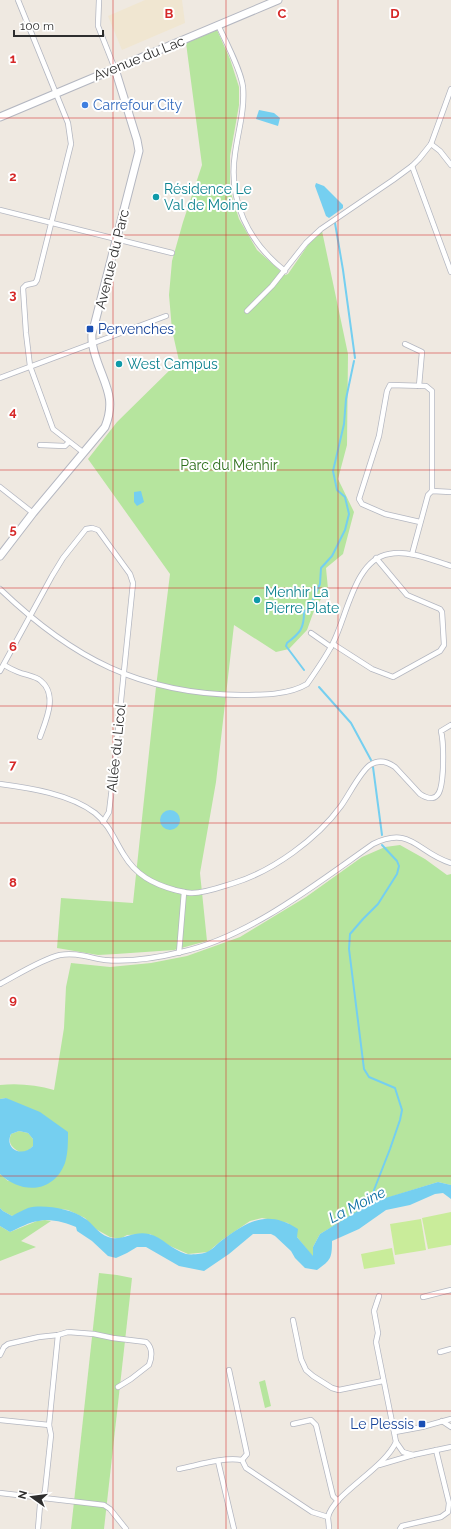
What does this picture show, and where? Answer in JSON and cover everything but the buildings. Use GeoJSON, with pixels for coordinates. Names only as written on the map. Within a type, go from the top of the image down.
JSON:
{"type":"FeatureCollection","features":[{"type":"Feature","properties":{"kind":"street"},"geometry":{"type":"LineString","coordinates":[[18,0],[68,123],[71,144],[37,280],[35,283],[26,285],[23,288],[30,366],[53,429],[84,453]]}},
{"type":"Feature","properties":{"kind":"street"},"geometry":{"type":"LineString","coordinates":[[98,0],[98,26],[115,68]]}},
{"type":"Feature","properties":{"kind":"street","name":"Avenue du Lac"},"geometry":{"type":"LineString","coordinates":[[0,117],[278,0]]}},
{"type":"Feature","properties":{"kind":"street"},"geometry":{"type":"LineString","coordinates":[[218,25],[238,70],[242,85],[244,104],[233,170],[238,205],[242,216],[255,240],[284,271]]}},
{"type":"Feature","properties":{"kind":"street","name":"Avenue du Parc"},"geometry":{"type":"LineString","coordinates":[[91,344],[92,334],[139,147],[115,68]]}},
{"type":"Feature","properties":{"kind":"street"},"geometry":{"type":"LineString","coordinates":[[247,311],[284,271],[306,242],[321,228],[412,166],[431,144],[451,89]]}},
{"type":"Feature","properties":{"kind":"street"},"geometry":{"type":"LineString","coordinates":[[431,144],[440,151],[451,165]]}},
{"type":"Feature","properties":{"kind":"street"},"geometry":{"type":"LineString","coordinates":[[412,166],[451,272]]}},
{"type":"Feature","properties":{"kind":"street"},"geometry":{"type":"LineString","coordinates":[[0,210],[172,253]]}},
{"type":"Feature","properties":{"kind":"street"},"geometry":{"type":"LineString","coordinates":[[0,378],[166,316]]}},
{"type":"Feature","properties":{"kind":"street"},"geometry":{"type":"LineString","coordinates":[[0,556],[33,513],[105,427],[110,414],[110,396],[91,344]]}},
{"type":"Feature","properties":{"kind":"street"},"geometry":{"type":"LineString","coordinates":[[405,344],[422,352],[419,386]]}},
{"type":"Feature","properties":{"kind":"street"},"geometry":{"type":"LineString","coordinates":[[412,554],[428,495],[432,491],[432,391],[426,386],[390,385],[387,391],[379,436],[359,499],[362,504],[385,514],[420,522]]}},
{"type":"Feature","properties":{"kind":"street"},"geometry":{"type":"LineString","coordinates":[[40,444],[65,446],[69,442]]}},
{"type":"Feature","properties":{"kind":"street"},"geometry":{"type":"LineString","coordinates":[[0,488],[33,513]]}},
{"type":"Feature","properties":{"kind":"street"},"geometry":{"type":"LineString","coordinates":[[432,491],[451,492]]}},
{"type":"Feature","properties":{"kind":"street","name":"Allée du Licol"},"geometry":{"type":"LineString","coordinates":[[30,616],[52,576],[74,544],[86,529],[92,528],[98,530],[130,574],[133,583],[122,673],[119,724],[109,812],[103,822]]}},
{"type":"Feature","properties":{"kind":"street"},"geometry":{"type":"LineString","coordinates":[[0,589],[30,616],[64,642],[98,662],[122,673],[146,682],[186,691],[215,695],[272,693],[301,688],[307,684],[332,646],[340,629],[358,580],[365,568],[376,558],[399,552],[412,554],[451,566]]}},
{"type":"Feature","properties":{"kind":"street"},"geometry":{"type":"LineString","coordinates":[[311,633],[372,669],[393,676],[440,651],[444,646],[442,612],[440,609],[407,595],[376,558]]}},
{"type":"Feature","properties":{"kind":"street"},"geometry":{"type":"LineString","coordinates":[[0,671],[30,616]]}},
{"type":"Feature","properties":{"kind":"street"},"geometry":{"type":"LineString","coordinates":[[4,665],[16,672],[41,680],[48,690],[50,700],[40,737]]}},
{"type":"Feature","properties":{"kind":"street"},"geometry":{"type":"LineString","coordinates":[[0,784],[38,791],[75,802],[96,814],[103,822],[132,867],[142,876],[156,884],[184,892],[194,893],[237,882],[282,859],[314,835],[331,818],[364,770],[374,762],[384,761],[391,764],[425,798],[431,799],[435,797],[439,794],[442,784],[444,742],[441,731],[451,725]]}},
{"type":"Feature","properties":{"kind":"street"},"geometry":{"type":"LineString","coordinates":[[0,984],[36,965],[59,956],[72,954],[105,960],[125,960],[179,953],[216,941],[269,914],[373,844],[385,838],[398,837],[410,840],[436,858],[451,863]]}},
{"type":"Feature","properties":{"kind":"street"},"geometry":{"type":"LineString","coordinates":[[179,953],[184,892]]}},
{"type":"Feature","properties":{"kind":"street"},"geometry":{"type":"LineString","coordinates":[[423,1297],[451,1290]]}},
{"type":"Feature","properties":{"kind":"street"},"geometry":{"type":"LineString","coordinates":[[380,1296],[374,1311],[378,1333],[376,1342],[383,1381],[396,1442],[403,1452],[413,1455]]}},
{"type":"Feature","properties":{"kind":"street"},"geometry":{"type":"LineString","coordinates":[[293,1320],[301,1359],[306,1370],[313,1376],[332,1388],[339,1390],[383,1381]]}},
{"type":"Feature","properties":{"kind":"street"},"geometry":{"type":"LineString","coordinates":[[0,1355],[4,1347],[8,1344],[68,1332],[94,1334],[140,1341],[150,1345],[151,1350],[149,1365],[118,1387]]}},
{"type":"Feature","properties":{"kind":"street"},"geometry":{"type":"LineString","coordinates":[[38,1529],[42,1498],[45,1491],[51,1435],[49,1425],[58,1335]]}},
{"type":"Feature","properties":{"kind":"street"},"geometry":{"type":"LineString","coordinates":[[440,1352],[451,1349]]}},
{"type":"Feature","properties":{"kind":"street"},"geometry":{"type":"LineString","coordinates":[[229,1370],[247,1454],[242,1460]]}},
{"type":"Feature","properties":{"kind":"street"},"geometry":{"type":"LineString","coordinates":[[395,1432],[422,1427],[451,1419]]}},
{"type":"Feature","properties":{"kind":"street"},"geometry":{"type":"LineString","coordinates":[[0,1420],[49,1425]]}},
{"type":"Feature","properties":{"kind":"street"},"geometry":{"type":"LineString","coordinates":[[293,1424],[311,1420],[316,1425],[330,1488],[333,1496],[338,1501]]}},
{"type":"Feature","properties":{"kind":"street"},"geometry":{"type":"LineString","coordinates":[[442,1421],[451,1427]]}},
{"type":"Feature","properties":{"kind":"street"},"geometry":{"type":"LineString","coordinates":[[329,1529],[328,1517],[338,1501],[378,1466],[391,1452],[396,1442]]}},
{"type":"Feature","properties":{"kind":"street"},"geometry":{"type":"LineString","coordinates":[[378,1466],[413,1455],[451,1447]]}},
{"type":"Feature","properties":{"kind":"street"},"geometry":{"type":"LineString","coordinates":[[400,1529],[402,1526],[441,1517],[448,1512],[449,1503],[436,1450]]}},
{"type":"Feature","properties":{"kind":"street"},"geometry":{"type":"LineString","coordinates":[[179,1469],[218,1461],[235,1459],[242,1460]]}},
{"type":"Feature","properties":{"kind":"street"},"geometry":{"type":"LineString","coordinates":[[242,1460],[246,1468],[312,1512],[328,1517]]}},
{"type":"Feature","properties":{"kind":"street"},"geometry":{"type":"LineString","coordinates":[[218,1461],[234,1529]]}},
{"type":"Feature","properties":{"kind":"street"},"geometry":{"type":"LineString","coordinates":[[0,1493],[104,1505],[126,1529]]}},
{"type":"Feature","properties":{"kind":"shaded area"},"geometry":{"type":"Polygon","coordinates":[[[145,0],[182,0],[185,23],[122,50],[108,16],[145,0]]]}},
{"type":"Feature","properties":{"kind":"green space","name":"Parc du Menhir"},"geometry":{"type":"Polygon","coordinates":[[[217,30],[230,59],[239,87],[239,105],[230,156],[230,190],[239,219],[257,250],[285,275],[288,274],[308,245],[322,231],[348,354],[347,445],[338,479],[354,512],[343,554],[326,568],[328,589],[315,608],[307,630],[289,649],[276,652],[234,625],[216,782],[200,873],[207,941],[174,950],[98,955],[57,948],[61,898],[133,903],[156,687],[170,574],[88,459],[117,422],[179,361],[172,330],[169,295],[172,261],[202,165],[186,43],[217,30]]]}},
{"type":"Feature","properties":{"kind":"green space"},"geometry":{"type":"Polygon","coordinates":[[[400,845],[425,859],[447,875],[451,874],[451,1185],[438,1182],[374,1202],[320,1234],[313,1247],[313,1257],[288,1223],[262,1218],[250,1221],[222,1240],[208,1252],[188,1254],[170,1246],[150,1234],[127,1235],[120,1239],[110,1237],[94,1228],[85,1218],[68,1210],[44,1207],[12,1216],[0,1208],[0,1174],[8,1181],[64,1164],[6,1098],[0,1099],[0,1085],[27,1085],[54,1090],[64,1028],[66,987],[71,963],[110,967],[151,963],[187,956],[240,937],[306,897],[362,857],[385,847],[400,845]]]}},
{"type":"Feature","properties":{"kind":"green space"},"geometry":{"type":"Polygon","coordinates":[[[19,1131],[28,1133],[33,1139],[33,1146],[29,1150],[22,1153],[16,1150],[10,1143],[11,1134],[19,1131]]]}},
{"type":"Feature","properties":{"kind":"green space"},"geometry":{"type":"Polygon","coordinates":[[[451,1212],[451,1245],[428,1249],[422,1218],[451,1212]]]}},
{"type":"Feature","properties":{"kind":"green space"},"geometry":{"type":"Polygon","coordinates":[[[421,1219],[426,1250],[395,1255],[390,1224],[421,1219]]]}},
{"type":"Feature","properties":{"kind":"green space"},"geometry":{"type":"Polygon","coordinates":[[[37,1221],[51,1221],[21,1241],[36,1247],[0,1261],[0,1226],[10,1232],[37,1221]]]}},
{"type":"Feature","properties":{"kind":"green space"},"geometry":{"type":"Polygon","coordinates":[[[392,1248],[395,1264],[364,1269],[361,1254],[392,1248]]]}},
{"type":"Feature","properties":{"kind":"green space"},"geometry":{"type":"Polygon","coordinates":[[[99,1273],[132,1278],[104,1529],[71,1529],[99,1273]]]}},
{"type":"Feature","properties":{"kind":"green space"},"geometry":{"type":"Polygon","coordinates":[[[265,1380],[271,1406],[265,1408],[259,1382],[265,1380]]]}},
{"type":"Feature","properties":{"kind":"water"},"geometry":{"type":"Polygon","coordinates":[[[259,110],[274,113],[280,118],[278,126],[256,119],[259,110]]]}},
{"type":"Feature","properties":{"kind":"water"},"geometry":{"type":"Polygon","coordinates":[[[316,183],[324,186],[343,205],[343,208],[329,218],[326,216],[315,186],[316,183]]]}},
{"type":"Feature","properties":{"kind":"water"},"geometry":{"type":"Polygon","coordinates":[[[141,491],[144,502],[137,506],[134,502],[134,492],[141,491]]]}},
{"type":"Feature","properties":{"kind":"water"},"geometry":{"type":"Polygon","coordinates":[[[166,810],[174,810],[180,816],[180,824],[174,830],[166,830],[160,824],[160,816],[166,810]]]}},
{"type":"Feature","properties":{"kind":"water"},"geometry":{"type":"Polygon","coordinates":[[[6,1098],[40,1112],[68,1132],[65,1163],[60,1173],[53,1181],[36,1188],[27,1187],[8,1181],[0,1174],[0,1099],[6,1098]],[[19,1131],[11,1134],[9,1139],[12,1148],[19,1151],[29,1150],[33,1146],[33,1139],[28,1133],[19,1131]]]}},
{"type":"Feature","properties":{"kind":"water"},"geometry":{"type":"Polygon","coordinates":[[[438,1182],[451,1185],[451,1199],[443,1193],[435,1194],[410,1205],[386,1210],[359,1229],[332,1241],[330,1258],[317,1270],[305,1268],[295,1258],[291,1251],[271,1234],[253,1234],[229,1254],[204,1271],[179,1266],[146,1247],[137,1247],[116,1258],[108,1256],[92,1241],[77,1231],[76,1227],[58,1221],[43,1220],[24,1225],[10,1232],[0,1226],[0,1208],[12,1216],[28,1208],[57,1208],[79,1215],[108,1237],[118,1238],[138,1233],[149,1234],[176,1250],[186,1254],[194,1254],[209,1251],[231,1234],[249,1223],[267,1219],[287,1223],[298,1229],[297,1237],[313,1256],[313,1247],[320,1234],[364,1207],[382,1199],[438,1182]]]}},
{"type":"Feature","properties":{"kind":"waterway"},"geometry":{"type":"LineString","coordinates":[[335,223],[355,358]]}},
{"type":"Feature","properties":{"kind":"waterway"},"geometry":{"type":"LineString","coordinates":[[304,670],[286,646],[302,627],[304,612],[310,606],[320,584],[321,568],[332,556],[345,530],[349,514],[345,497],[337,490],[333,471],[344,424],[346,399],[354,361]]}},
{"type":"Feature","properties":{"kind":"waterway"},"geometry":{"type":"LineString","coordinates":[[319,687],[351,723],[371,760]]}},
{"type":"Feature","properties":{"kind":"waterway"},"geometry":{"type":"LineString","coordinates":[[373,767],[382,835]]}},
{"type":"Feature","properties":{"kind":"waterway","name":"La Moine"},"geometry":{"type":"LineString","coordinates":[[373,1204],[374,1190],[390,1149],[402,1110],[395,1088],[369,1077],[364,1069],[349,949],[350,934],[378,904],[397,874],[399,866],[397,861],[382,845]]}},
{"type":"Feature","properties":{"kind":"place","name":"Carrefour City"},"geometry":{"type":"Point","coordinates":[85,105]}},
{"type":"Feature","properties":{"kind":"place","name":"Résidence Le Val de Moine"},"geometry":{"type":"Point","coordinates":[156,197]}},
{"type":"Feature","properties":{"kind":"place","name":"Pervenches"},"geometry":{"type":"Point","coordinates":[90,329]}},
{"type":"Feature","properties":{"kind":"place","name":"West Campus"},"geometry":{"type":"Point","coordinates":[119,364]}},
{"type":"Feature","properties":{"kind":"place","name":"Menhir La Pierre Plate"},"geometry":{"type":"Point","coordinates":[257,600]}},
{"type":"Feature","properties":{"kind":"place","name":"Le Plessis"},"geometry":{"type":"Point","coordinates":[422,1424]}}]}
